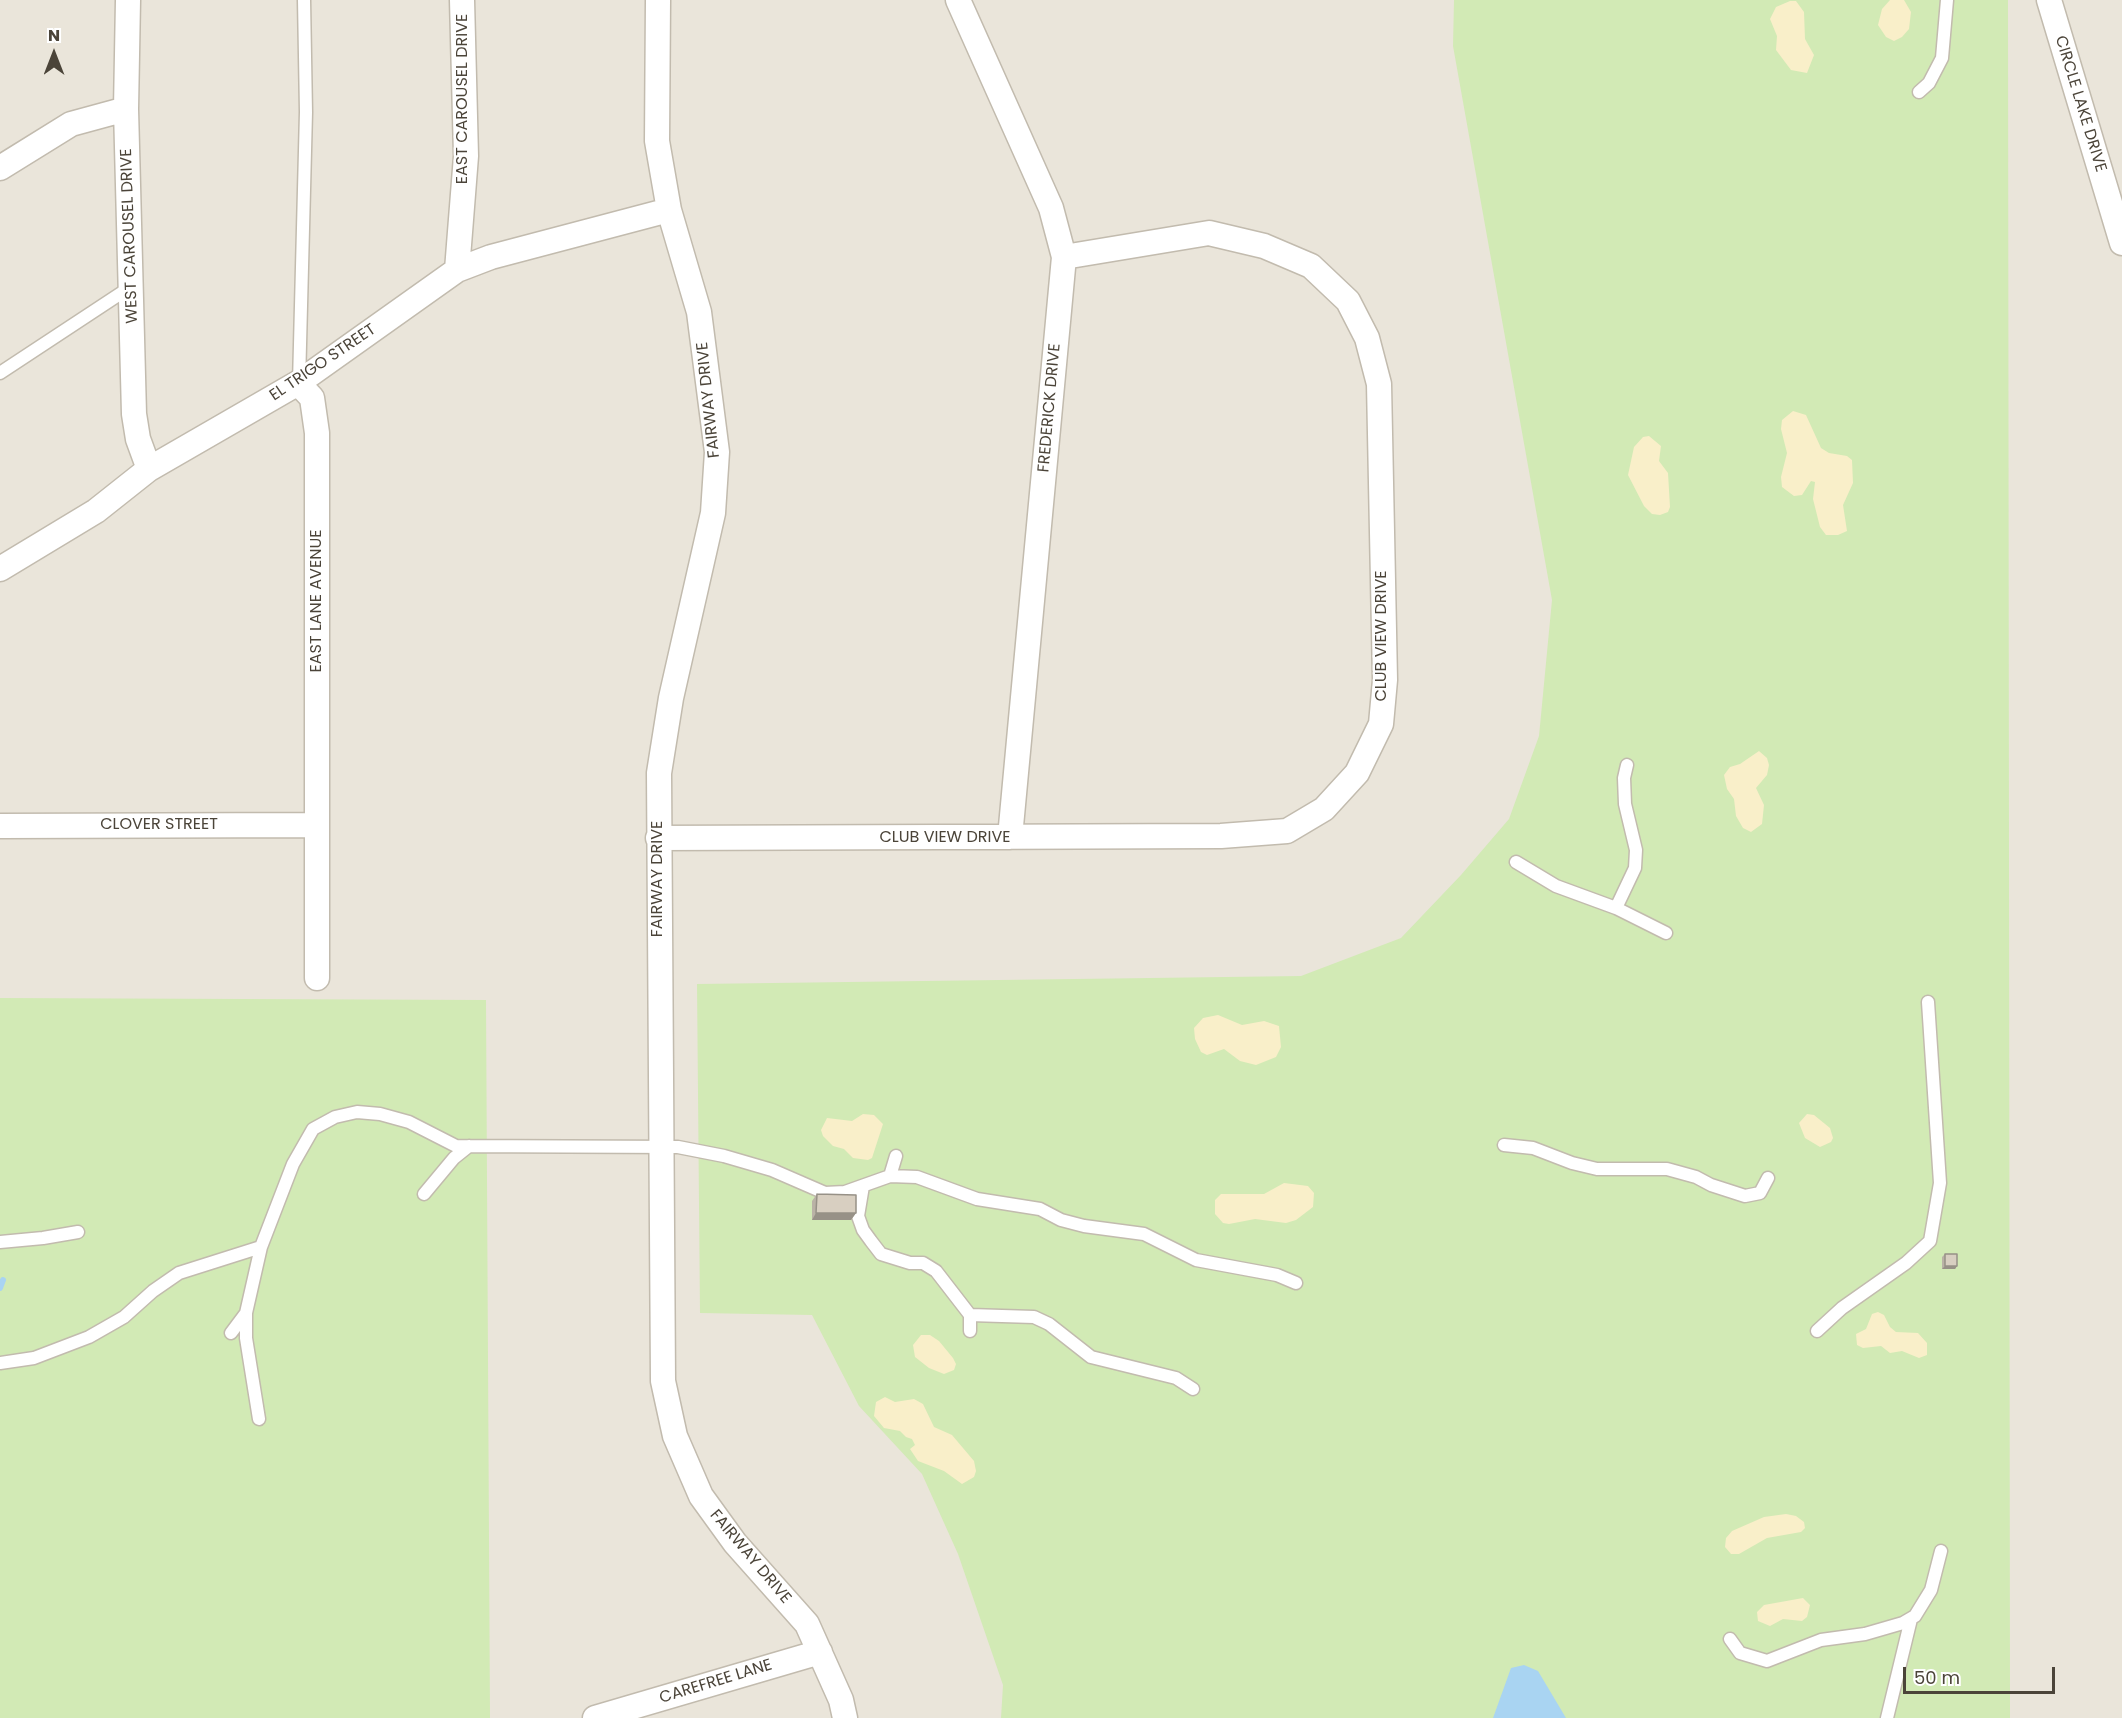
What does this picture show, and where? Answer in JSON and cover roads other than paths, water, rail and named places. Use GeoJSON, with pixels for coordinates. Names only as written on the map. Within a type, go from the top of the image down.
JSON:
{"type":"FeatureCollection","features":[{"type":"Feature","properties":{"kind":"street","name":"WEST CAROUSEL DRIVE"},"geometry":{"type":"LineString","coordinates":[[128,0],[126,109],[134,414],[138,439],[149,469]]}},
{"type":"Feature","properties":{"kind":"street","name":"EAST CAROUSEL DRIVE"},"geometry":{"type":"LineString","coordinates":[[457,270],[466,156],[462,0]]}},
{"type":"Feature","properties":{"kind":"street","name":"FAIRWAY DRIVE"},"geometry":{"type":"LineString","coordinates":[[658,0],[657,141],[669,210],[699,312],[717,452],[713,513],[671,698],[659,773],[657,838],[663,1381],[675,1436],[700,1496],[735,1543],[807,1624],[841,1700],[845,1718]]}},
{"type":"Feature","properties":{"kind":"street","name":"FREDERICK DRIVE"},"geometry":{"type":"LineString","coordinates":[[958,0],[1051,208],[1064,257],[1010,837]]}},
{"type":"Feature","properties":{"kind":"street","name":"CIRCLE LAKE DRIVE"},"geometry":{"type":"LineString","coordinates":[[2049,0],[2122,243]]}},
{"type":"Feature","properties":{"kind":"street"},"geometry":{"type":"LineString","coordinates":[[0,168],[71,124],[126,109]]}},
{"type":"Feature","properties":{"kind":"street","name":"EL TRIGO STREET"},"geometry":{"type":"LineString","coordinates":[[0,569],[96,511],[149,469],[298,383],[457,270],[491,257],[669,210]]}},
{"type":"Feature","properties":{"kind":"street","name":"CLUB VIEW DRIVE"},"geometry":{"type":"LineString","coordinates":[[657,838],[1221,836],[1287,831],[1324,809],[1357,773],[1381,724],[1385,680],[1379,384],[1367,338],[1348,301],[1311,266],[1264,246],[1209,233],[1064,257]]}},
{"type":"Feature","properties":{"kind":"street","name":"EAST LANE AVENUE"},"geometry":{"type":"LineString","coordinates":[[298,383],[312,398],[317,433],[318,978]]}},
{"type":"Feature","properties":{"kind":"street","name":"CLOVER STREET"},"geometry":{"type":"LineString","coordinates":[[0,826],[318,825]]}},
{"type":"Feature","properties":{"kind":"street","name":"CAREFREE LANE"},"geometry":{"type":"LineString","coordinates":[[595,1718],[621,1715],[820,1652]]}},
{"type":"Feature","properties":{"kind":"lane"},"geometry":{"type":"LineString","coordinates":[[298,383],[306,112],[304,0]]}},
{"type":"Feature","properties":{"kind":"lane"},"geometry":{"type":"LineString","coordinates":[[1919,92],[1929,83],[1942,58],[1948,15],[1947,0]]}},
{"type":"Feature","properties":{"kind":"lane"},"geometry":{"type":"LineString","coordinates":[[0,373],[132,286]]}},
{"type":"Feature","properties":{"kind":"lane"},"geometry":{"type":"LineString","coordinates":[[1616,908],[1635,868],[1636,850],[1625,804],[1624,778],[1627,765]]}},
{"type":"Feature","properties":{"kind":"lane"},"geometry":{"type":"LineString","coordinates":[[1516,862],[1556,886],[1616,908],[1666,933]]}},
{"type":"Feature","properties":{"kind":"lane"},"geometry":{"type":"LineString","coordinates":[[1817,1331],[1842,1308],[1906,1263],[1930,1241],[1940,1183],[1928,1002]]}},
{"type":"Feature","properties":{"kind":"lane"},"geometry":{"type":"LineString","coordinates":[[259,1419],[246,1338],[246,1312],[261,1247],[293,1164],[313,1129],[335,1117],[357,1112],[380,1114],[409,1122],[456,1146],[678,1147],[724,1156],[772,1170],[825,1193],[863,1186],[890,1176],[917,1176],[978,1199],[1040,1209],[1061,1220],[1084,1226],[1144,1234],[1196,1260],[1277,1275],[1296,1283]]}},
{"type":"Feature","properties":{"kind":"lane"},"geometry":{"type":"LineString","coordinates":[[1504,1145],[1533,1148],[1572,1163],[1597,1169],[1653,1167],[1683,1172],[1745,1196],[1760,1193],[1768,1178]]}},
{"type":"Feature","properties":{"kind":"lane"},"geometry":{"type":"LineString","coordinates":[[424,1194],[454,1158],[469,1146]]}},
{"type":"Feature","properties":{"kind":"lane"},"geometry":{"type":"LineString","coordinates":[[890,1176],[896,1156]]}},
{"type":"Feature","properties":{"kind":"lane"},"geometry":{"type":"LineString","coordinates":[[863,1186],[858,1216],[863,1230],[881,1254],[903,1261],[923,1263],[936,1271],[970,1315],[970,1331]]}},
{"type":"Feature","properties":{"kind":"lane"},"geometry":{"type":"LineString","coordinates":[[0,1242],[78,1232]]}},
{"type":"Feature","properties":{"kind":"lane"},"geometry":{"type":"LineString","coordinates":[[0,1363],[34,1358],[89,1337],[124,1317],[153,1291],[179,1274],[261,1247]]}},
{"type":"Feature","properties":{"kind":"lane"},"geometry":{"type":"LineString","coordinates":[[231,1334],[246,1312]]}},
{"type":"Feature","properties":{"kind":"lane"},"geometry":{"type":"LineString","coordinates":[[970,1315],[1034,1317],[1049,1324],[1091,1357],[1176,1378],[1193,1389]]}},
{"type":"Feature","properties":{"kind":"lane"},"geometry":{"type":"LineString","coordinates":[[1887,1718],[1911,1619],[1931,1590],[1941,1551]]}},
{"type":"Feature","properties":{"kind":"lane"},"geometry":{"type":"LineString","coordinates":[[1730,1639],[1740,1653],[1767,1661],[1821,1640],[1888,1629],[1911,1619]]}},
{"type":"Feature","properties":{"kind":"water"},"geometry":{"type":"Polygon","coordinates":[[[1524,1665],[1538,1671],[1566,1718],[1493,1718],[1511,1668],[1524,1665]]]}},
{"type":"Feature","properties":{"kind":"waterway"},"geometry":{"type":"LineString","coordinates":[[0,1288],[3,1280]]}}]}
